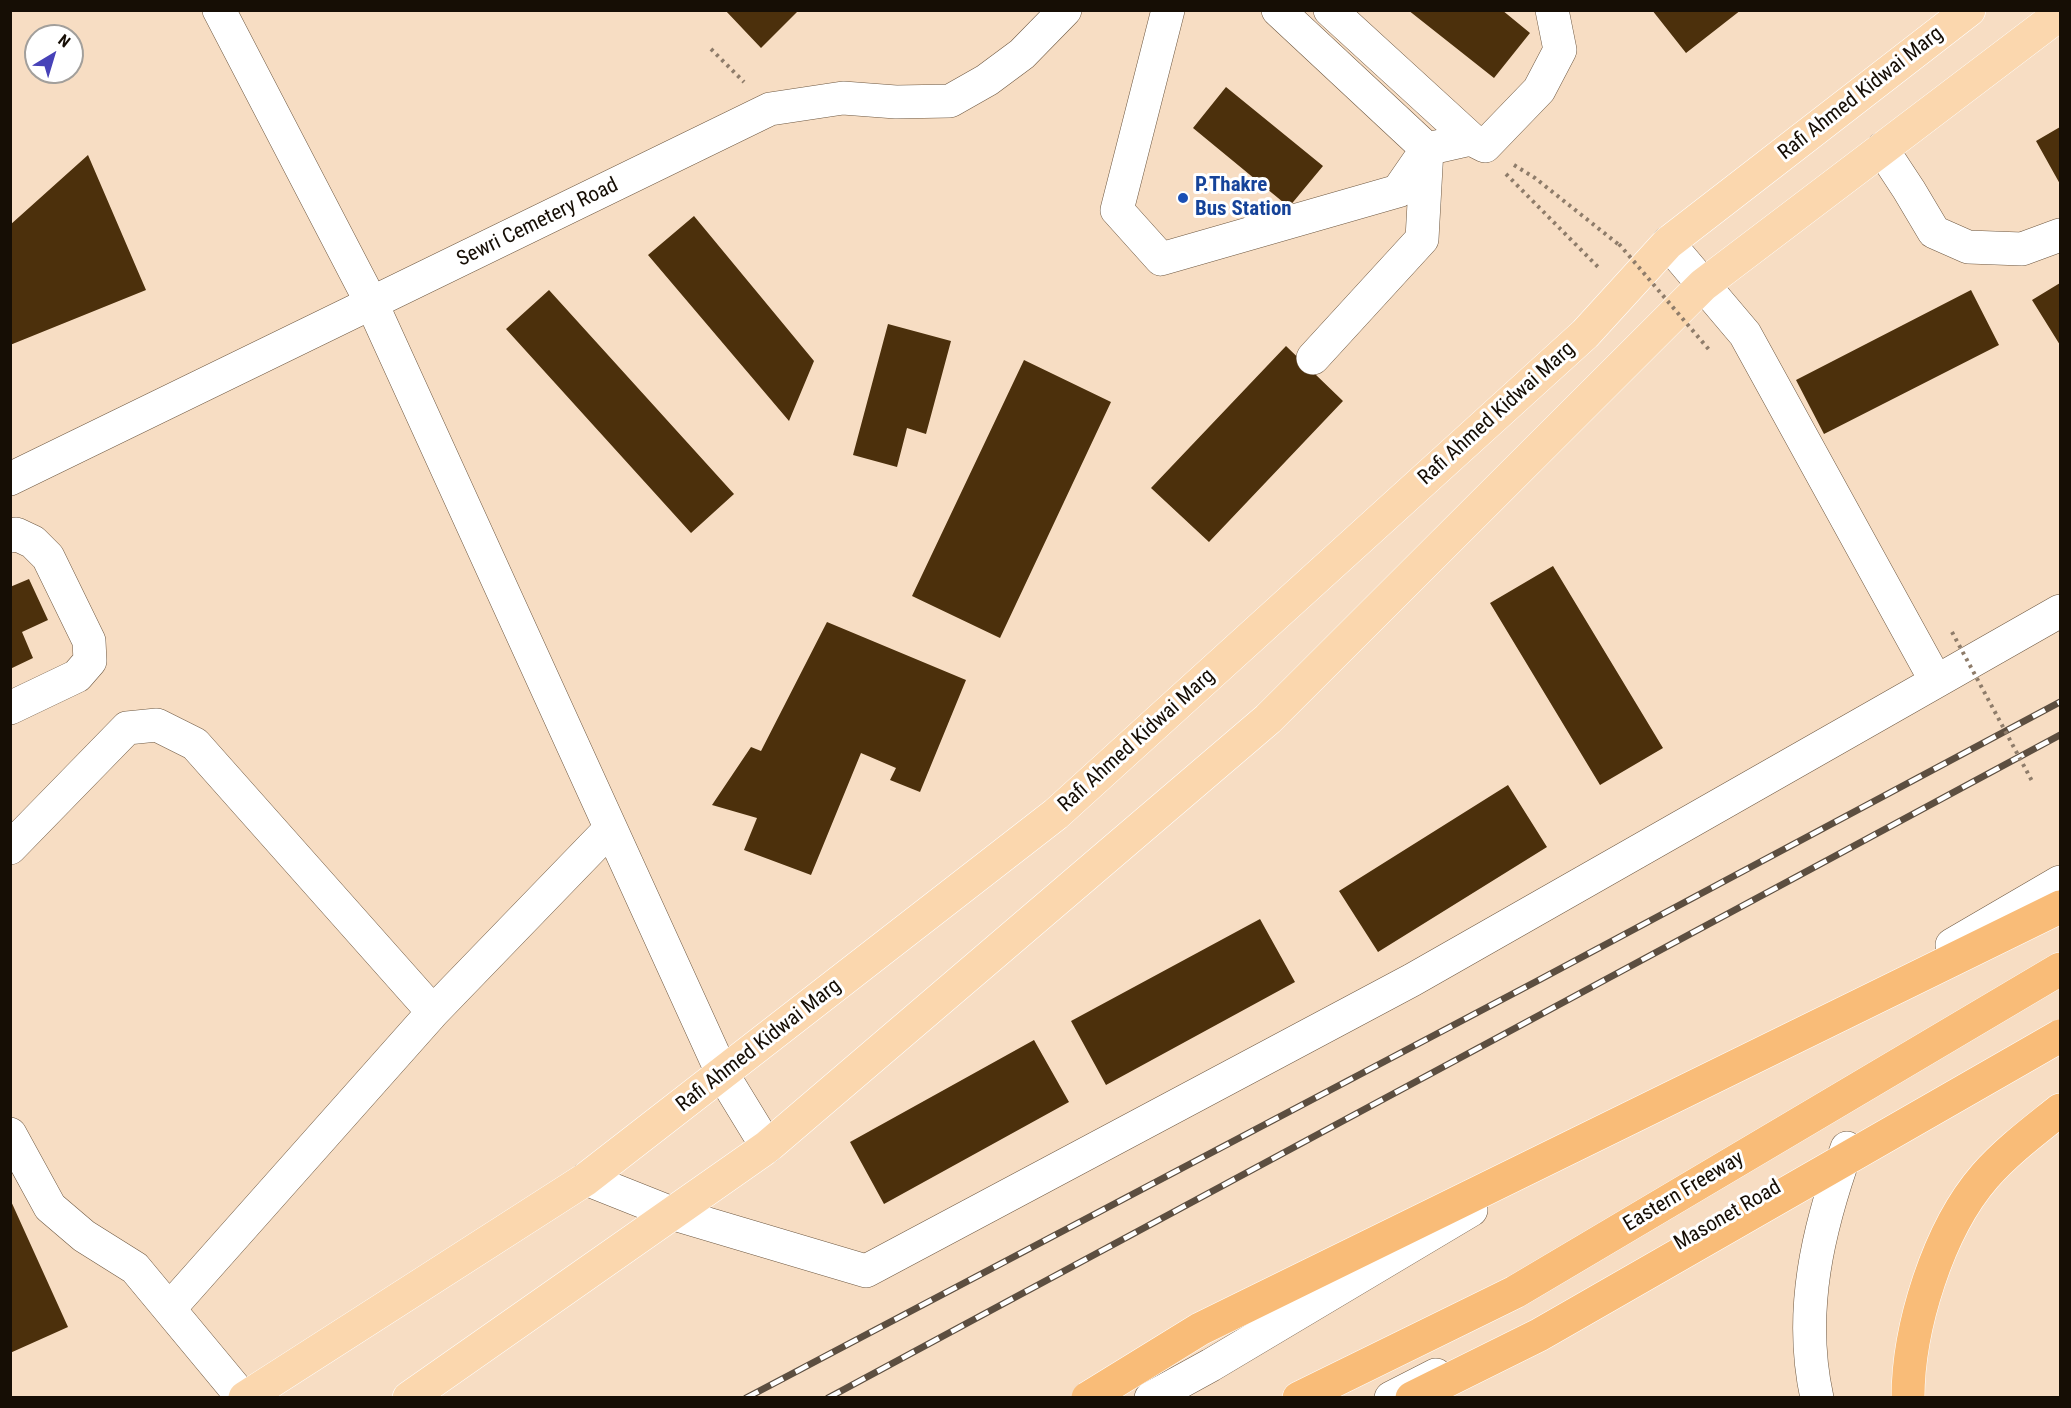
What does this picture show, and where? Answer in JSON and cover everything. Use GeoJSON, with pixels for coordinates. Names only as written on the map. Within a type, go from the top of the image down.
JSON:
{"type":"FeatureCollection","features":[{"type":"Feature","properties":{"kind":"highway"},"geometry":{"type":"LineString","coordinates":[[1088,1398],[1200,1329],[2061,907]]}},
{"type":"Feature","properties":{"kind":"highway","name":"Eastern Freeway"},"geometry":{"type":"LineString","coordinates":[[1299,1398],[1515,1292],[2061,969]]}},
{"type":"Feature","properties":{"kind":"highway"},"geometry":{"type":"LineString","coordinates":[[1412,1398],[1539,1335],[2061,1036]]}},
{"type":"Feature","properties":{"kind":"highway"},"geometry":{"type":"LineString","coordinates":[[1908,1398],[1908,1377],[1913,1341],[1928,1281],[1953,1226],[1984,1177],[2024,1138],[2061,1110]]}},
{"type":"Feature","properties":{"kind":"main road","name":"Rafi Ahmed Kidwai Marg"},"geometry":{"type":"LineString","coordinates":[[244,1398],[586,1179],[723,1075],[1056,814],[1585,334],[1668,243],[1969,10]]}},
{"type":"Feature","properties":{"kind":"main road"},"geometry":{"type":"LineString","coordinates":[[409,1398],[767,1147],[1268,719],[1703,285],[2061,14]]}},
{"type":"Feature","properties":{"kind":"street"},"geometry":{"type":"LineString","coordinates":[[219,10],[372,304],[723,1075],[767,1147]]}},
{"type":"Feature","properties":{"kind":"street","name":"Sewri Cemetery Road"},"geometry":{"type":"LineString","coordinates":[[10,479],[770,109],[843,98],[896,102],[950,101],[987,80],[1022,54],[1065,10]]}},
{"type":"Feature","properties":{"kind":"street"},"geometry":{"type":"LineString","coordinates":[[1168,10],[1117,210],[1161,259],[1398,190],[1427,149],[1478,143],[1539,90],[1560,50],[1552,10]]}},
{"type":"Feature","properties":{"kind":"street"},"geometry":{"type":"LineString","coordinates":[[1278,10],[1427,149]]}},
{"type":"Feature","properties":{"kind":"street"},"geometry":{"type":"LineString","coordinates":[[1330,10],[1478,143]]}},
{"type":"Feature","properties":{"kind":"street"},"geometry":{"type":"LineString","coordinates":[[1313,358],[1422,239],[1427,149]]}},
{"type":"Feature","properties":{"kind":"street"},"geometry":{"type":"LineString","coordinates":[[1882,149],[1910,189],[1934,232],[1968,247],[2022,249],[2061,235]]}},
{"type":"Feature","properties":{"kind":"street"},"geometry":{"type":"LineString","coordinates":[[1668,243],[1745,334],[1936,681]]}},
{"type":"Feature","properties":{"kind":"street"},"geometry":{"type":"LineString","coordinates":[[10,536],[16,534],[33,542],[48,557],[89,641],[90,661],[77,676],[10,708]]}},
{"type":"Feature","properties":{"kind":"street"},"geometry":{"type":"LineString","coordinates":[[586,1179],[674,1214],[866,1271],[1412,980],[2061,611]]}},
{"type":"Feature","properties":{"kind":"street"},"geometry":{"type":"LineString","coordinates":[[10,848],[127,728],[157,725],[195,744],[433,1012]]}},
{"type":"Feature","properties":{"kind":"street"},"geometry":{"type":"LineString","coordinates":[[170,1308],[433,1012],[610,829]]}},
{"type":"Feature","properties":{"kind":"street"},"geometry":{"type":"LineString","coordinates":[[1151,1398],[1652,1103],[1777,1046],[2061,882]]}},
{"type":"Feature","properties":{"kind":"street","name":"Masonet Road"},"geometry":{"type":"LineString","coordinates":[[1390,1398],[1544,1321],[2061,1026]]}},
{"type":"Feature","properties":{"kind":"street"},"geometry":{"type":"LineString","coordinates":[[10,1134],[50,1207],[84,1236],[135,1268],[244,1398]]}},
{"type":"Feature","properties":{"kind":"street"},"geometry":{"type":"LineString","coordinates":[[1816,1398],[1809,1351],[1811,1278],[1824,1217],[1847,1148]]}},
{"type":"Feature","properties":{"kind":"path"},"geometry":{"type":"LineString","coordinates":[[711,49],[770,109]]}},
{"type":"Feature","properties":{"kind":"path"},"geometry":{"type":"LineString","coordinates":[[1478,143],[1534,178],[1619,244],[1711,352]]}},
{"type":"Feature","properties":{"kind":"path"},"geometry":{"type":"LineString","coordinates":[[1478,143],[1623,292]]}},
{"type":"Feature","properties":{"kind":"path"},"geometry":{"type":"LineString","coordinates":[[1952,632],[2032,781]]}},
{"type":"Feature","properties":{"kind":"building"},"geometry":{"type":"Polygon","coordinates":[[[725,10],[799,10],[761,48],[725,10]]]}},
{"type":"Feature","properties":{"kind":"building"},"geometry":{"type":"Polygon","coordinates":[[[1408,10],[1502,10],[1530,33],[1494,78],[1408,10]]]}},
{"type":"Feature","properties":{"kind":"building"},"geometry":{"type":"Polygon","coordinates":[[[1652,10],[1741,10],[1686,53],[1652,10]]]}},
{"type":"Feature","properties":{"kind":"building"},"geometry":{"type":"Polygon","coordinates":[[[1226,87],[1323,166],[1289,207],[1193,128],[1226,87]]]}},
{"type":"Feature","properties":{"kind":"building"},"geometry":{"type":"Polygon","coordinates":[[[2060,127],[2060,184],[2036,141],[2060,127]]]}},
{"type":"Feature","properties":{"kind":"building"},"geometry":{"type":"Polygon","coordinates":[[[88,155],[146,290],[10,345],[10,225],[88,155]]]}},
{"type":"Feature","properties":{"kind":"building"},"geometry":{"type":"Polygon","coordinates":[[[694,216],[814,361],[789,421],[648,255],[694,216]]]}},
{"type":"Feature","properties":{"kind":"building"},"geometry":{"type":"Polygon","coordinates":[[[2060,283],[2060,345],[2032,300],[2060,283]]]}},
{"type":"Feature","properties":{"kind":"building"},"geometry":{"type":"Polygon","coordinates":[[[549,290],[734,494],[691,533],[506,329],[549,290]]]}},
{"type":"Feature","properties":{"kind":"building"},"geometry":{"type":"Polygon","coordinates":[[[1971,290],[1999,345],[1824,434],[1796,380],[1971,290]]]}},
{"type":"Feature","properties":{"kind":"building"},"geometry":{"type":"Polygon","coordinates":[[[888,324],[951,341],[926,434],[907,428],[897,467],[853,455],[888,324]]]}},
{"type":"Feature","properties":{"kind":"building"},"geometry":{"type":"Polygon","coordinates":[[[1286,346],[1343,401],[1209,542],[1151,488],[1286,346]]]}},
{"type":"Feature","properties":{"kind":"building"},"geometry":{"type":"Polygon","coordinates":[[[1024,360],[1111,402],[1000,638],[912,596],[1024,360]]]}},
{"type":"Feature","properties":{"kind":"building"},"geometry":{"type":"Polygon","coordinates":[[[1553,566],[1663,748],[1600,785],[1490,603],[1553,566]]]}},
{"type":"Feature","properties":{"kind":"building"},"geometry":{"type":"Polygon","coordinates":[[[29,579],[48,620],[22,632],[33,658],[10,669],[10,587],[29,579]]]}},
{"type":"Feature","properties":{"kind":"building"},"geometry":{"type":"Polygon","coordinates":[[[827,622],[966,680],[920,792],[890,780],[896,768],[861,753],[811,875],[744,850],[757,818],[712,805],[751,747],[761,751],[827,622]]]}},
{"type":"Feature","properties":{"kind":"building"},"geometry":{"type":"Polygon","coordinates":[[[1508,785],[1547,847],[1378,952],[1339,891],[1508,785]]]}},
{"type":"Feature","properties":{"kind":"building"},"geometry":{"type":"Polygon","coordinates":[[[1260,919],[1295,982],[1106,1085],[1071,1021],[1260,919]]]}},
{"type":"Feature","properties":{"kind":"building"},"geometry":{"type":"Polygon","coordinates":[[[1034,1040],[1069,1102],[884,1204],[850,1142],[1034,1040]]]}},
{"type":"Feature","properties":{"kind":"building"},"geometry":{"type":"Polygon","coordinates":[[[10,1199],[68,1327],[10,1353],[10,1199]]]}},
{"type":"Feature","properties":{"kind":"railway"},"geometry":{"type":"LineString","coordinates":[[746,1398],[2060,702]]}},
{"type":"Feature","properties":{"kind":"railway"},"geometry":{"type":"LineString","coordinates":[[828,1398],[2060,735]]}},
{"type":"Feature","properties":{"kind":"place","name":"P.Thakre Bus Station"},"geometry":{"type":"Point","coordinates":[1183,198]}}]}
